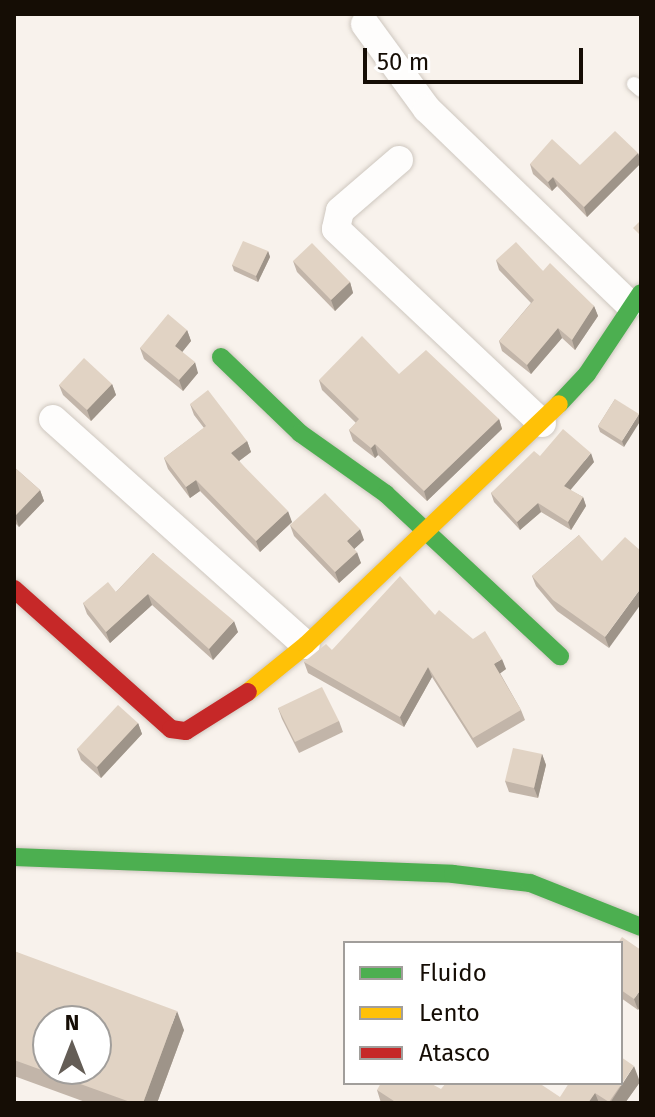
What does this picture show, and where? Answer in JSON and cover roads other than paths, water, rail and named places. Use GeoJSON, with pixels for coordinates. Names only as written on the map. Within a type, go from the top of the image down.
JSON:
{"type":"FeatureCollection","features":[{"type":"Feature","properties":{"kind":"street"},"geometry":{"type":"LineString","coordinates":[[14,589],[171,729],[186,731],[224,711],[306,645],[429,532],[542,423],[587,374],[635,299],[427,109],[365,24]]}},
{"type":"Feature","properties":{"kind":"street"},"geometry":{"type":"LineString","coordinates":[[399,160],[340,211],[336,229],[542,423]]}},
{"type":"Feature","properties":{"kind":"street"},"geometry":{"type":"LineString","coordinates":[[221,357],[300,433],[386,494],[560,656]]}},
{"type":"Feature","properties":{"kind":"street"},"geometry":{"type":"LineString","coordinates":[[53,419],[306,645]]}},
{"type":"Feature","properties":{"kind":"street"},"geometry":{"type":"LineString","coordinates":[[14,857],[453,874],[530,883],[641,927]]}}]}
